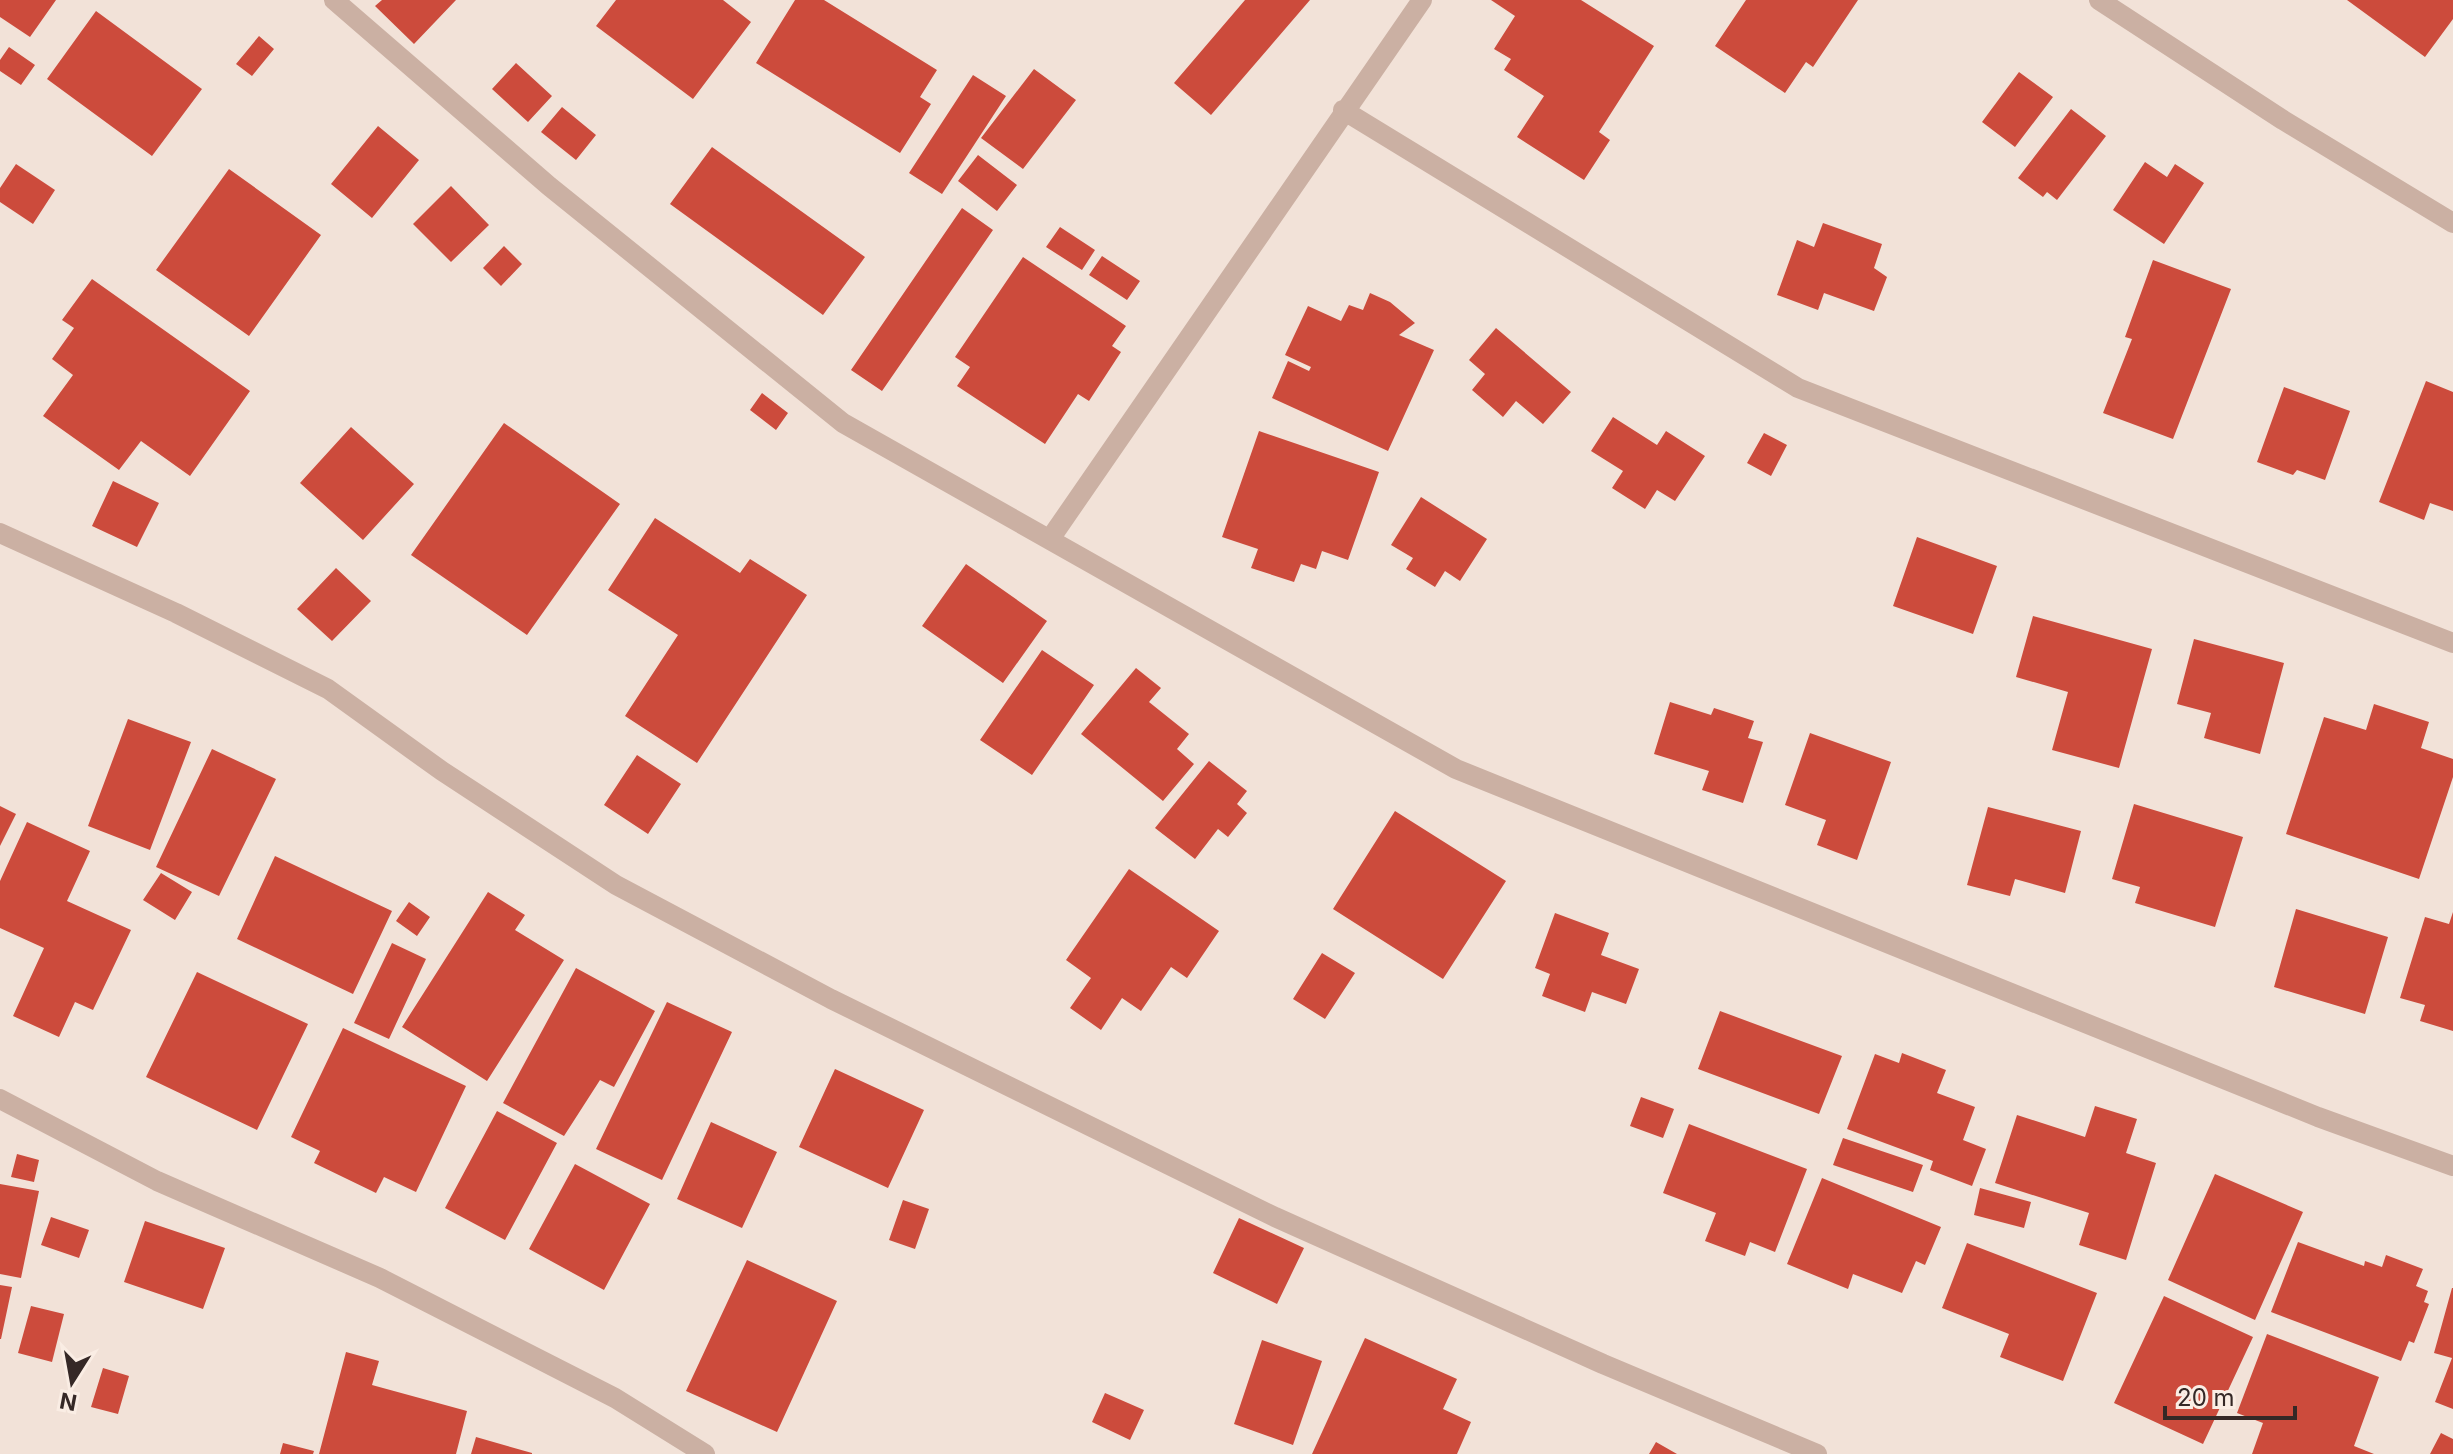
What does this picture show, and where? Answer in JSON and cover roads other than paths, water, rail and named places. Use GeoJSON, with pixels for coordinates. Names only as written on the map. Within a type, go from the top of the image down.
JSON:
{"type":"FeatureCollection","features":[{"type":"Feature","properties":{"kind":"street"},"geometry":{"type":"LineString","coordinates":[[334,0],[549,186],[843,423],[1456,769],[2318,1117],[2453,1166]]}},
{"type":"Feature","properties":{"kind":"street"},"geometry":{"type":"LineString","coordinates":[[1050,539],[1343,110],[1422,0]]}},
{"type":"Feature","properties":{"kind":"street"},"geometry":{"type":"LineString","coordinates":[[2099,0],[2283,120],[2453,223]]}},
{"type":"Feature","properties":{"kind":"street"},"geometry":{"type":"LineString","coordinates":[[1343,110],[1798,388],[2453,643]]}},
{"type":"Feature","properties":{"kind":"street"},"geometry":{"type":"LineString","coordinates":[[0,533],[176,613],[328,689],[442,771],[616,885],[831,999],[1275,1217],[1603,1364],[1817,1454]]}},
{"type":"Feature","properties":{"kind":"street"},"geometry":{"type":"LineString","coordinates":[[0,1099],[157,1181],[380,1278],[615,1398],[705,1454]]}}]}
